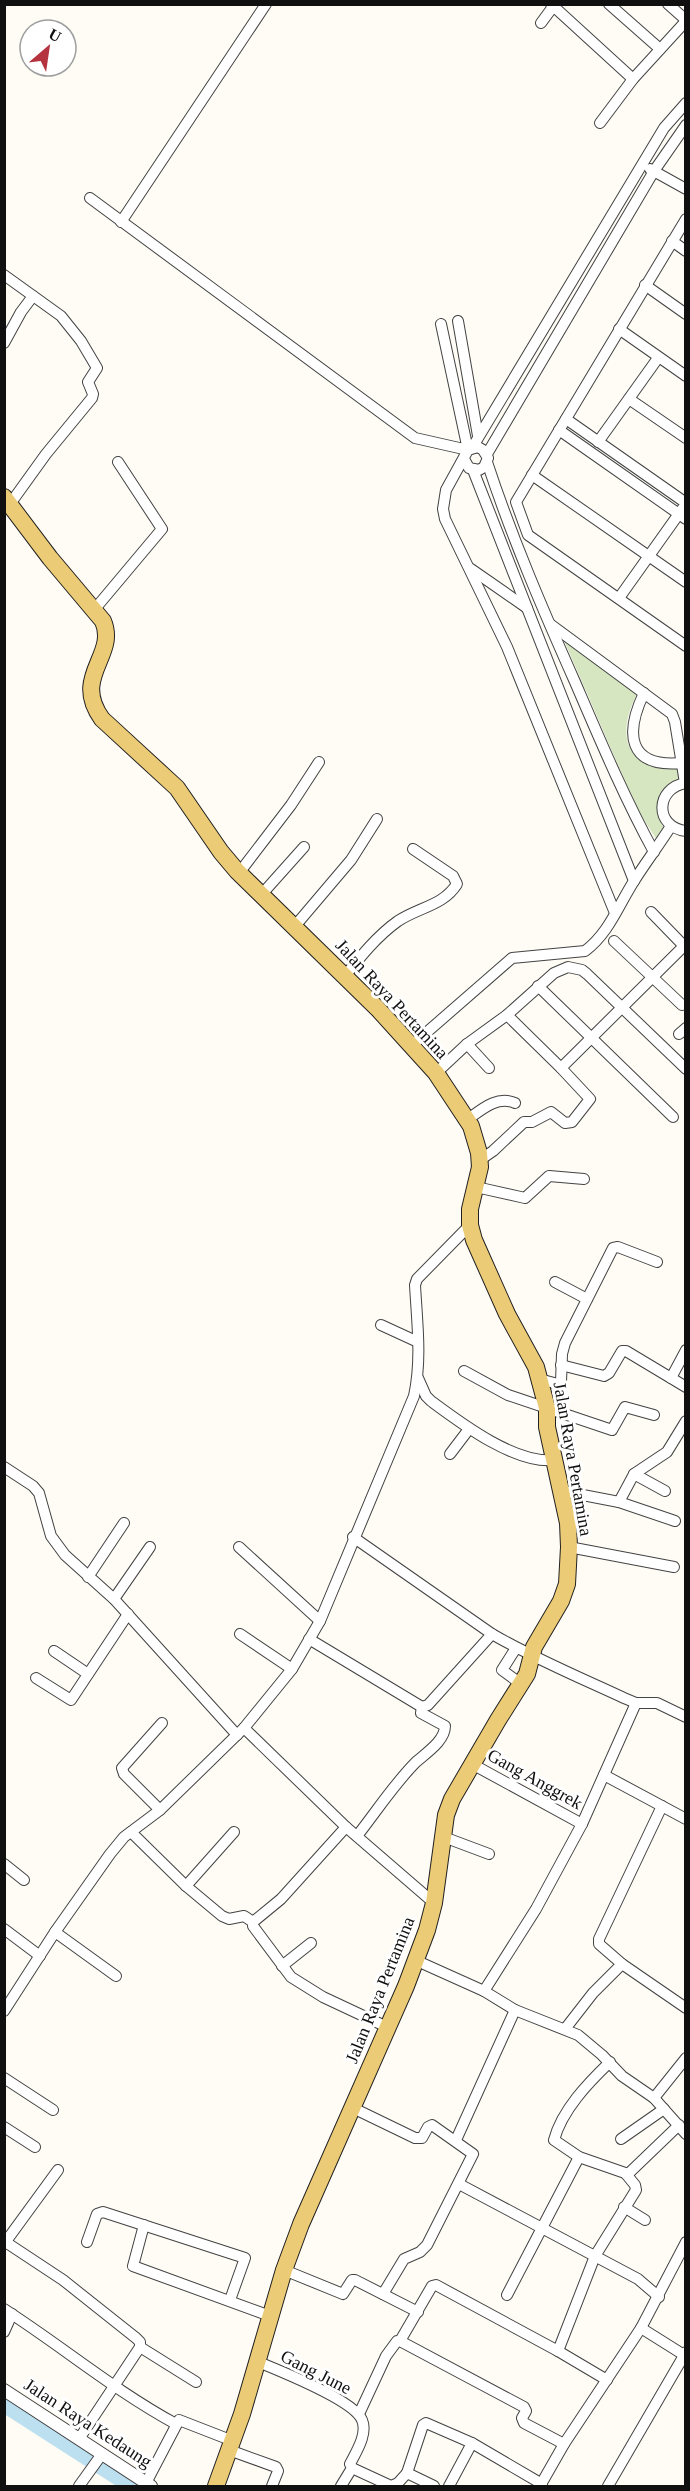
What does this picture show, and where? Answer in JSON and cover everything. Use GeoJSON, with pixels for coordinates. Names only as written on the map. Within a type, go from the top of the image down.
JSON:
{"type":"FeatureCollection","features":[{"type":"Feature","properties":{"kind":"main road","name":"Jalan Raya Pertamina"},"geometry":{"type":"LineString","coordinates":[[7,501],[50,558],[103,621],[107,631],[91,686],[95,709],[126,742],[177,788],[221,852],[239,873],[345,976],[436,1073],[467,1120],[476,1139],[480,1160],[470,1209],[470,1225],[474,1240],[499,1296],[536,1368],[547,1408],[547,1427],[568,1523],[567,1584],[561,1601],[542,1630],[527,1674],[452,1799],[441,1836],[434,1903],[427,1930],[406,1986],[300,2223],[231,2446],[216,2487]]}},
{"type":"Feature","properties":{"kind":"street"},"geometry":{"type":"LineString","coordinates":[[122,222],[266,4]]}},
{"type":"Feature","properties":{"kind":"street"},"geometry":{"type":"LineString","coordinates":[[609,4],[660,49]]}},
{"type":"Feature","properties":{"kind":"street"},"geometry":{"type":"LineString","coordinates":[[600,123],[633,79],[686,20],[668,4]]}},
{"type":"Feature","properties":{"kind":"street"},"geometry":{"type":"LineString","coordinates":[[541,23],[553,5],[633,79]]}},
{"type":"Feature","properties":{"kind":"street"},"geometry":{"type":"LineString","coordinates":[[615,914],[507,647],[457,547],[443,509],[446,490],[468,452],[663,128],[686,103]]}},
{"type":"Feature","properties":{"kind":"street"},"geometry":{"type":"LineString","coordinates":[[473,470],[479,470],[487,458],[654,171],[686,125]]}},
{"type":"Feature","properties":{"kind":"street"},"geometry":{"type":"LineString","coordinates":[[642,164],[686,189]]}},
{"type":"Feature","properties":{"kind":"street"},"geometry":{"type":"LineString","coordinates":[[90,198],[415,438],[468,452],[478,447],[487,458],[513,539],[549,623],[632,813],[654,852]]}},
{"type":"Feature","properties":{"kind":"street"},"geometry":{"type":"LineString","coordinates":[[686,219],[516,502],[528,535],[686,646]]}},
{"type":"Feature","properties":{"kind":"street"},"geometry":{"type":"LineString","coordinates":[[672,241],[686,251]]}},
{"type":"Feature","properties":{"kind":"street"},"geometry":{"type":"LineString","coordinates":[[4,275],[61,316],[81,341],[97,368],[88,382],[93,394],[92,398],[7,501]]}},
{"type":"Feature","properties":{"kind":"street"},"geometry":{"type":"LineString","coordinates":[[645,285],[686,314]]}},
{"type":"Feature","properties":{"kind":"street"},"geometry":{"type":"LineString","coordinates":[[4,343],[21,312],[33,296]]}},
{"type":"Feature","properties":{"kind":"street"},"geometry":{"type":"LineString","coordinates":[[458,321],[478,436]]}},
{"type":"Feature","properties":{"kind":"street"},"geometry":{"type":"LineString","coordinates":[[441,324],[468,452],[465,464],[473,470],[634,881]]}},
{"type":"Feature","properties":{"kind":"street"},"geometry":{"type":"LineString","coordinates":[[619,329],[686,376]]}},
{"type":"Feature","properties":{"kind":"street"},"geometry":{"type":"LineString","coordinates":[[598,442],[658,358]]}},
{"type":"Feature","properties":{"kind":"street"},"geometry":{"type":"LineString","coordinates":[[629,399],[686,438]]}},
{"type":"Feature","properties":{"kind":"street"},"geometry":{"type":"LineString","coordinates":[[473,408],[495,408]]}},
{"type":"Feature","properties":{"kind":"street"},"geometry":{"type":"LineString","coordinates":[[566,419],[684,510]]}},
{"type":"Feature","properties":{"kind":"street"},"geometry":{"type":"LineString","coordinates":[[559,430],[684,510]]}},
{"type":"Feature","properties":{"kind":"street"},"geometry":{"type":"LineString","coordinates":[[94,610],[162,529],[118,462]]}},
{"type":"Feature","properties":{"kind":"street"},"geometry":{"type":"LineString","coordinates":[[532,475],[686,582]]}},
{"type":"Feature","properties":{"kind":"street"},"geometry":{"type":"LineString","coordinates":[[619,598],[684,510]]}},
{"type":"Feature","properties":{"kind":"street"},"geometry":{"type":"LineString","coordinates":[[468,567],[549,623],[672,714],[685,783],[671,788],[663,800],[663,815],[671,826],[686,831]]}},
{"type":"Feature","properties":{"kind":"street"},"geometry":{"type":"LineString","coordinates":[[644,693],[632,724],[635,745],[649,759],[660,763],[682,763]]}},
{"type":"Feature","properties":{"kind":"street"},"geometry":{"type":"LineString","coordinates":[[239,873],[291,806],[318,762]]}},
{"type":"Feature","properties":{"kind":"street"},"geometry":{"type":"LineString","coordinates":[[611,818],[632,813]]}},
{"type":"Feature","properties":{"kind":"street"},"geometry":{"type":"LineString","coordinates":[[295,926],[351,860],[377,819]]}},
{"type":"Feature","properties":{"kind":"street"},"geometry":{"type":"LineString","coordinates":[[411,1046],[512,958],[585,951],[605,932],[634,881],[671,826]]}},
{"type":"Feature","properties":{"kind":"street"},"geometry":{"type":"LineString","coordinates":[[262,894],[304,846]]}},
{"type":"Feature","properties":{"kind":"street"},"geometry":{"type":"LineString","coordinates":[[345,976],[372,944],[397,922],[414,912],[437,904],[449,895],[457,884],[453,876],[413,849]]}},
{"type":"Feature","properties":{"kind":"street"},"geometry":{"type":"LineString","coordinates":[[561,1068],[685,946],[651,912]]}},
{"type":"Feature","properties":{"kind":"street"},"geometry":{"type":"LineString","coordinates":[[614,941],[682,1005]]}},
{"type":"Feature","properties":{"kind":"street"},"geometry":{"type":"LineString","coordinates":[[436,1073],[467,1044],[507,1016],[538,986],[559,970],[568,967],[587,974],[686,1069]]}},
{"type":"Feature","properties":{"kind":"street"},"geometry":{"type":"LineString","coordinates":[[538,986],[673,1116]]}},
{"type":"Feature","properties":{"kind":"street"},"geometry":{"type":"LineString","coordinates":[[480,1160],[524,1122],[532,1122],[550,1112],[568,1124],[590,1099],[507,1016]]}},
{"type":"Feature","properties":{"kind":"street"},"geometry":{"type":"LineString","coordinates":[[467,1044],[489,1068]]}},
{"type":"Feature","properties":{"kind":"street"},"geometry":{"type":"LineString","coordinates":[[467,1120],[496,1101],[508,1100],[515,1103]]}},
{"type":"Feature","properties":{"kind":"street"},"geometry":{"type":"LineString","coordinates":[[476,1186],[525,1198],[549,1176],[584,1179]]}},
{"type":"Feature","properties":{"kind":"street"},"geometry":{"type":"LineString","coordinates":[[4,2012],[55,1932],[123,1837],[160,1810],[241,1731],[292,1669],[320,1621],[414,1396],[418,1378],[415,1285],[417,1279],[470,1225]]}},
{"type":"Feature","properties":{"kind":"street"},"geometry":{"type":"LineString","coordinates":[[539,1379],[559,1383],[562,1380],[561,1365],[565,1343],[613,1248],[618,1247],[657,1262]]}},
{"type":"Feature","properties":{"kind":"street"},"geometry":{"type":"LineString","coordinates":[[555,1282],[586,1299]]}},
{"type":"Feature","properties":{"kind":"street"},"geometry":{"type":"LineString","coordinates":[[381,1325],[418,1342]]}},
{"type":"Feature","properties":{"kind":"street"},"geometry":{"type":"LineString","coordinates":[[561,1365],[604,1376],[609,1373],[624,1350],[686,1387]]}},
{"type":"Feature","properties":{"kind":"street"},"geometry":{"type":"LineString","coordinates":[[671,1378],[686,1350]]}},
{"type":"Feature","properties":{"kind":"street"},"geometry":{"type":"LineString","coordinates":[[464,1371],[508,1395],[612,1430],[625,1407],[654,1415]]}},
{"type":"Feature","properties":{"kind":"street"},"geometry":{"type":"LineString","coordinates":[[418,1378],[426,1396],[431,1401],[470,1429],[495,1444],[541,1461],[554,1460]]}},
{"type":"Feature","properties":{"kind":"street"},"geometry":{"type":"LineString","coordinates":[[619,1502],[634,1474],[667,1452],[686,1421]]}},
{"type":"Feature","properties":{"kind":"street"},"geometry":{"type":"LineString","coordinates":[[450,1454],[470,1429]]}},
{"type":"Feature","properties":{"kind":"street"},"geometry":{"type":"LineString","coordinates":[[4,1467],[33,1486],[39,1493],[51,1536],[65,1555],[114,1599],[241,1731],[346,1827],[434,1903]]}},
{"type":"Feature","properties":{"kind":"street"},"geometry":{"type":"LineString","coordinates":[[634,1474],[665,1491]]}},
{"type":"Feature","properties":{"kind":"street"},"geometry":{"type":"LineString","coordinates":[[562,1491],[619,1502],[675,1521]]}},
{"type":"Feature","properties":{"kind":"street"},"geometry":{"type":"LineString","coordinates":[[88,1577],[124,1523]]}},
{"type":"Feature","properties":{"kind":"street"},"geometry":{"type":"LineString","coordinates":[[354,1537],[492,1634],[516,1648],[636,1703],[657,1703],[686,1717]]}},
{"type":"Feature","properties":{"kind":"street"},"geometry":{"type":"LineString","coordinates":[[114,1599],[150,1547]]}},
{"type":"Feature","properties":{"kind":"street"},"geometry":{"type":"LineString","coordinates":[[239,1547],[320,1621]]}},
{"type":"Feature","properties":{"kind":"street"},"geometry":{"type":"LineString","coordinates":[[569,1547],[674,1567]]}},
{"type":"Feature","properties":{"kind":"street"},"geometry":{"type":"LineString","coordinates":[[36,1677],[70,1700],[128,1614]]}},
{"type":"Feature","properties":{"kind":"street"},"geometry":{"type":"LineString","coordinates":[[240,1634],[292,1669]]}},
{"type":"Feature","properties":{"kind":"street"},"geometry":{"type":"LineString","coordinates":[[309,1639],[422,1707],[428,1705],[492,1634]]}},
{"type":"Feature","properties":{"kind":"street"},"geometry":{"type":"LineString","coordinates":[[516,1648],[502,1670],[521,1684]]}},
{"type":"Feature","properties":{"kind":"street"},"geometry":{"type":"LineString","coordinates":[[54,1651],[88,1674]]}},
{"type":"Feature","properties":{"kind":"street"},"geometry":{"type":"LineString","coordinates":[[484,1991],[536,1909],[582,1824],[636,1703]]}},
{"type":"Feature","properties":{"kind":"street"},"geometry":{"type":"LineString","coordinates":[[357,1836],[414,1764],[429,1752],[443,1735],[445,1726],[422,1713],[422,1707]]}},
{"type":"Feature","properties":{"kind":"street"},"geometry":{"type":"LineString","coordinates":[[160,1810],[124,1774],[122,1768],[162,1723]]}},
{"type":"Feature","properties":{"kind":"street","name":"Gang Anggrek"},"geometry":{"type":"LineString","coordinates":[[472,1764],[582,1824]]}},
{"type":"Feature","properties":{"kind":"street"},"geometry":{"type":"LineString","coordinates":[[604,1775],[684,1815]]}},
{"type":"Feature","properties":{"kind":"street"},"geometry":{"type":"LineString","coordinates":[[662,1806],[599,1939],[601,1946],[622,1965],[686,2008]]}},
{"type":"Feature","properties":{"kind":"street"},"geometry":{"type":"LineString","coordinates":[[253,1922],[281,1899],[346,1827]]}},
{"type":"Feature","properties":{"kind":"street"},"geometry":{"type":"LineString","coordinates":[[131,1832],[186,1886],[222,1916],[229,1919],[244,1916],[253,1922],[253,1926],[291,1977],[310,1990],[387,2027]]}},
{"type":"Feature","properties":{"kind":"street"},"geometry":{"type":"LineString","coordinates":[[186,1886],[234,1832]]}},
{"type":"Feature","properties":{"kind":"street"},"geometry":{"type":"LineString","coordinates":[[441,1836],[489,1854]]}},
{"type":"Feature","properties":{"kind":"street"},"geometry":{"type":"LineString","coordinates":[[5,1864],[24,1880]]}},
{"type":"Feature","properties":{"kind":"street"},"geometry":{"type":"LineString","coordinates":[[4,1929],[40,1956]]}},
{"type":"Feature","properties":{"kind":"street"},"geometry":{"type":"LineString","coordinates":[[55,1932],[116,1976]]}},
{"type":"Feature","properties":{"kind":"street"},"geometry":{"type":"LineString","coordinates":[[282,1966],[310,1943]]}},
{"type":"Feature","properties":{"kind":"street"},"geometry":{"type":"LineString","coordinates":[[415,1960],[484,1991],[515,2010],[578,2035],[628,2081],[654,2098],[682,2130],[626,2174]]}},
{"type":"Feature","properties":{"kind":"street"},"geometry":{"type":"LineString","coordinates":[[565,2028],[593,1993],[622,1965]]}},
{"type":"Feature","properties":{"kind":"street"},"geometry":{"type":"LineString","coordinates":[[456,2140],[515,2010]]}},
{"type":"Feature","properties":{"kind":"street"},"geometry":{"type":"LineString","coordinates":[[654,2098],[686,2058]]}},
{"type":"Feature","properties":{"kind":"street"},"geometry":{"type":"LineString","coordinates":[[558,2350],[595,2256],[637,2187],[626,2174],[579,2157],[554,2138],[580,2093],[610,2062]]}},
{"type":"Feature","properties":{"kind":"street"},"geometry":{"type":"LineString","coordinates":[[4,2078],[53,2110]]}},
{"type":"Feature","properties":{"kind":"street"},"geometry":{"type":"LineString","coordinates":[[353,2108],[415,2138],[422,2138],[430,2125],[456,2140],[473,2154],[427,2245],[420,2253],[404,2259],[383,2294]]}},
{"type":"Feature","properties":{"kind":"street"},"geometry":{"type":"LineString","coordinates":[[621,2139],[664,2109]]}},
{"type":"Feature","properties":{"kind":"street"},"geometry":{"type":"LineString","coordinates":[[4,2127],[35,2147]]}},
{"type":"Feature","properties":{"kind":"street"},"geometry":{"type":"LineString","coordinates":[[507,2295],[579,2157]]}},
{"type":"Feature","properties":{"kind":"street"},"geometry":{"type":"LineString","coordinates":[[57,2170],[5,2243],[63,2280],[140,2342],[140,2347],[80,2439]]}},
{"type":"Feature","properties":{"kind":"street"},"geometry":{"type":"LineString","coordinates":[[459,2184],[543,2226],[638,2279],[659,2297]]}},
{"type":"Feature","properties":{"kind":"street"},"geometry":{"type":"LineString","coordinates":[[624,2207],[645,2220]]}},
{"type":"Feature","properties":{"kind":"street"},"geometry":{"type":"LineString","coordinates":[[87,2242],[100,2212],[245,2258],[231,2300]]}},
{"type":"Feature","properties":{"kind":"street"},"geometry":{"type":"LineString","coordinates":[[144,2225],[133,2266],[270,2316]]}},
{"type":"Feature","properties":{"kind":"street"},"geometry":{"type":"LineString","coordinates":[[352,2468],[391,2486],[398,2483],[407,2473],[423,2425],[426,2423],[472,2443],[541,2485],[564,2444],[641,2328],[686,2242]]}},
{"type":"Feature","properties":{"kind":"street"},"geometry":{"type":"LineString","coordinates":[[284,2270],[343,2294],[353,2280],[418,2312]]}},
{"type":"Feature","properties":{"kind":"street"},"geometry":{"type":"LineString","coordinates":[[341,2487],[352,2468],[350,2464],[361,2443],[364,2423],[359,2414],[386,2356],[400,2340],[432,2286],[436,2285],[558,2350],[607,2380]]}},
{"type":"Feature","properties":{"kind":"street"},"geometry":{"type":"LineString","coordinates":[[4,2332],[8,2312],[114,2387],[176,2424]]}},
{"type":"Feature","properties":{"kind":"street"},"geometry":{"type":"LineString","coordinates":[[608,2487],[685,2353],[641,2328]]}},
{"type":"Feature","properties":{"kind":"street"},"geometry":{"type":"LineString","coordinates":[[400,2340],[524,2407],[526,2411],[522,2418],[524,2423],[564,2444]]}},
{"type":"Feature","properties":{"kind":"street"},"geometry":{"type":"LineString","coordinates":[[140,2347],[196,2382]]}},
{"type":"Feature","properties":{"kind":"street","name":"Gang June"},"geometry":{"type":"LineString","coordinates":[[256,2361],[318,2388],[359,2414]]}},
{"type":"Feature","properties":{"kind":"street","name":"Jalan Raya Kedaung"},"geometry":{"type":"LineString","coordinates":[[4,2390],[80,2439],[98,2459],[148,2485]]}},
{"type":"Feature","properties":{"kind":"street"},"geometry":{"type":"LineString","coordinates":[[148,2485],[176,2424],[181,2419],[276,2467],[278,2471],[272,2487]]}},
{"type":"Feature","properties":{"kind":"street"},"geometry":{"type":"LineString","coordinates":[[449,2487],[472,2443]]}},
{"type":"Feature","properties":{"kind":"street"},"geometry":{"type":"LineString","coordinates":[[79,2487],[98,2459]]}},
{"type":"Feature","properties":{"kind":"street"},"geometry":{"type":"LineString","coordinates":[[407,2473],[434,2487]]}},
{"type":"Feature","properties":{"kind":"green space"},"geometry":{"type":"Polygon","coordinates":[[[563,638],[637,694],[627,723],[630,747],[636,756],[660,768],[677,769],[679,778],[665,788],[658,799],[658,812],[664,828],[657,840],[638,811],[563,638]]]}},
{"type":"Feature","properties":{"kind":"waterway"},"geometry":{"type":"LineString","coordinates":[[4,2403],[133,2486]]}}]}
